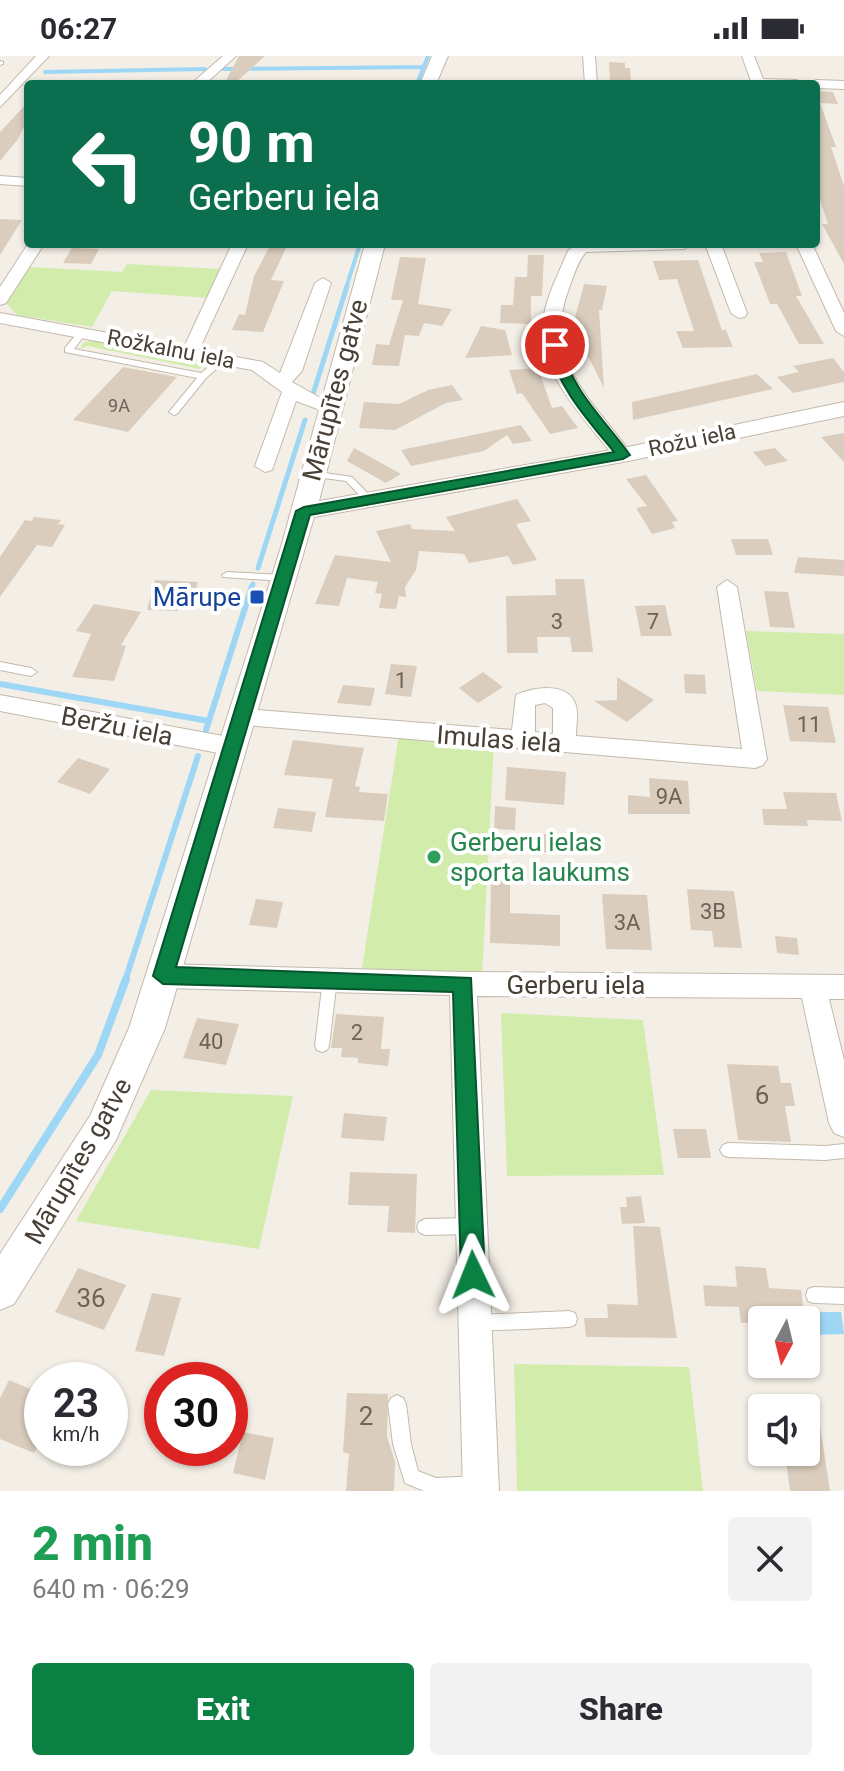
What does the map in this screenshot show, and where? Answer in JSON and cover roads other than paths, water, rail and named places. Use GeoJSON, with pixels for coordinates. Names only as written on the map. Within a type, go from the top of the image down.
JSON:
{"type":"FeatureCollection","features":[{"type":"Feature","properties":{"kind":"street"},"geometry":{"type":"LineString","coordinates":[[0,103],[43,56]]}},
{"type":"Feature","properties":{"kind":"street"},"geometry":{"type":"LineString","coordinates":[[202,80],[230,56]]}},
{"type":"Feature","properties":{"kind":"street"},"geometry":{"type":"LineString","coordinates":[[430,80],[440,56]]}},
{"type":"Feature","properties":{"kind":"street"},"geometry":{"type":"LineString","coordinates":[[589,56],[591,80]]}},
{"type":"Feature","properties":{"kind":"street"},"geometry":{"type":"LineString","coordinates":[[748,56],[757,80]]}},
{"type":"Feature","properties":{"kind":"street"},"geometry":{"type":"LineString","coordinates":[[820,84],[844,85]]}},
{"type":"Feature","properties":{"kind":"street"},"geometry":{"type":"LineString","coordinates":[[0,180],[24,182]]}},
{"type":"Feature","properties":{"kind":"street"},"geometry":{"type":"LineString","coordinates":[[0,300],[33,248]]}},
{"type":"Feature","properties":{"kind":"street"},"geometry":{"type":"LineString","coordinates":[[190,352],[238,248]]}},
{"type":"Feature","properties":{"kind":"street","name":"Mārupītes gatve"},"geometry":{"type":"LineString","coordinates":[[0,1290],[103,1128],[128,1077],[244,717],[304,511],[321,408],[374,248]]}},
{"type":"Feature","properties":{"kind":"street"},"geometry":{"type":"LineString","coordinates":[[580,248],[576,251],[550,326],[559,363],[578,399],[623,455]]}},
{"type":"Feature","properties":{"kind":"street"},"geometry":{"type":"LineString","coordinates":[[715,248],[739,313]]}},
{"type":"Feature","properties":{"kind":"street"},"geometry":{"type":"LineString","coordinates":[[806,248],[844,331]]}},
{"type":"Feature","properties":{"kind":"street"},"geometry":{"type":"LineString","coordinates":[[265,466],[323,283]]}},
{"type":"Feature","properties":{"kind":"street","name":"Rožkalnu iela"},"geometry":{"type":"LineString","coordinates":[[0,318],[257,366],[321,408]]}},
{"type":"Feature","properties":{"kind":"street"},"geometry":{"type":"LineString","coordinates":[[281,416],[321,408]]}},
{"type":"Feature","properties":{"kind":"street","name":"Rožu iela"},"geometry":{"type":"LineString","coordinates":[[304,511],[623,455],[844,409]]}},
{"type":"Feature","properties":{"kind":"street","name":"Imulas iela"},"geometry":{"type":"LineString","coordinates":[[244,717],[755,759],[727,587]]}},
{"type":"Feature","properties":{"kind":"street"},"geometry":{"type":"LineString","coordinates":[[523,741],[524,701],[537,695],[552,694],[565,705],[564,744]]}},
{"type":"Feature","properties":{"kind":"street","name":"Beržu iela"},"geometry":{"type":"LineString","coordinates":[[0,703],[234,747]]}},
{"type":"Feature","properties":{"kind":"street","name":"Gerberu iela"},"geometry":{"type":"LineString","coordinates":[[163,976],[463,984],[844,987]]}},
{"type":"Feature","properties":{"kind":"street"},"geometry":{"type":"LineString","coordinates":[[463,984],[480,1488]]}},
{"type":"Feature","properties":{"kind":"street"},"geometry":{"type":"LineString","coordinates":[[813,987],[844,1123]]}},
{"type":"Feature","properties":{"kind":"lane"},"geometry":{"type":"LineString","coordinates":[[83,332],[68,350],[203,376]]}},
{"type":"Feature","properties":{"kind":"lane"},"geometry":{"type":"LineString","coordinates":[[174,412],[203,376],[224,359]]}},
{"type":"Feature","properties":{"kind":"lane"},"geometry":{"type":"LineString","coordinates":[[312,474],[349,479],[369,500]]}},
{"type":"Feature","properties":{"kind":"lane"},"geometry":{"type":"LineString","coordinates":[[227,575],[284,578]]}},
{"type":"Feature","properties":{"kind":"lane"},"geometry":{"type":"LineString","coordinates":[[0,666],[31,672]]}},
{"type":"Feature","properties":{"kind":"lane"},"geometry":{"type":"LineString","coordinates":[[322,1046],[330,979]]}},
{"type":"Feature","properties":{"kind":"lane"},"geometry":{"type":"LineString","coordinates":[[728,1150],[844,1151]]}},
{"type":"Feature","properties":{"kind":"lane"},"geometry":{"type":"LineString","coordinates":[[425,1227],[471,1226]]}},
{"type":"Feature","properties":{"kind":"lane"},"geometry":{"type":"LineString","coordinates":[[814,1295],[844,1296]]}},
{"type":"Feature","properties":{"kind":"lane"},"geometry":{"type":"LineString","coordinates":[[475,1323],[569,1319]]}},
{"type":"Feature","properties":{"kind":"lane"},"geometry":{"type":"LineString","coordinates":[[397,1404],[402,1444],[411,1477],[436,1487],[480,1488]]}},
{"type":"Feature","properties":{"kind":"water"},"geometry":{"type":"Polygon","coordinates":[[[820,1312],[841,1312],[844,1334],[820,1335],[820,1312]]]}},
{"type":"Feature","properties":{"kind":"waterway"},"geometry":{"type":"LineString","coordinates":[[419,80],[428,56]]}},
{"type":"Feature","properties":{"kind":"waterway"},"geometry":{"type":"LineString","coordinates":[[223,69],[423,67]]}},
{"type":"Feature","properties":{"kind":"waterway"},"geometry":{"type":"LineString","coordinates":[[45,72],[205,69]]}},
{"type":"Feature","properties":{"kind":"waterway"},"geometry":{"type":"LineString","coordinates":[[346,288],[359,248]]}},
{"type":"Feature","properties":{"kind":"waterway"},"geometry":{"type":"LineString","coordinates":[[313,394],[347,286]]}},
{"type":"Feature","properties":{"kind":"waterway"},"geometry":{"type":"LineString","coordinates":[[258,568],[305,420]]}},
{"type":"Feature","properties":{"kind":"waterway"},"geometry":{"type":"LineString","coordinates":[[252,588],[253,584]]}},
{"type":"Feature","properties":{"kind":"waterway"},"geometry":{"type":"LineString","coordinates":[[209,721],[252,586]]}},
{"type":"Feature","properties":{"kind":"waterway"},"geometry":{"type":"LineString","coordinates":[[0,684],[209,721]]}},
{"type":"Feature","properties":{"kind":"waterway"},"geometry":{"type":"LineString","coordinates":[[206,730],[209,721]]}},
{"type":"Feature","properties":{"kind":"waterway"},"geometry":{"type":"LineString","coordinates":[[125,981],[198,756]]}},
{"type":"Feature","properties":{"kind":"waterway"},"geometry":{"type":"LineString","coordinates":[[0,1209],[98,1055],[126,979]]}},
{"type":"Feature","properties":{"kind":"place","name":"Mārupe"},"geometry":{"type":"Point","coordinates":[257,597]}},
{"type":"Feature","properties":{"kind":"place","name":"Gerberu ielas sporta laukums"},"geometry":{"type":"Point","coordinates":[434,857]}}]}
